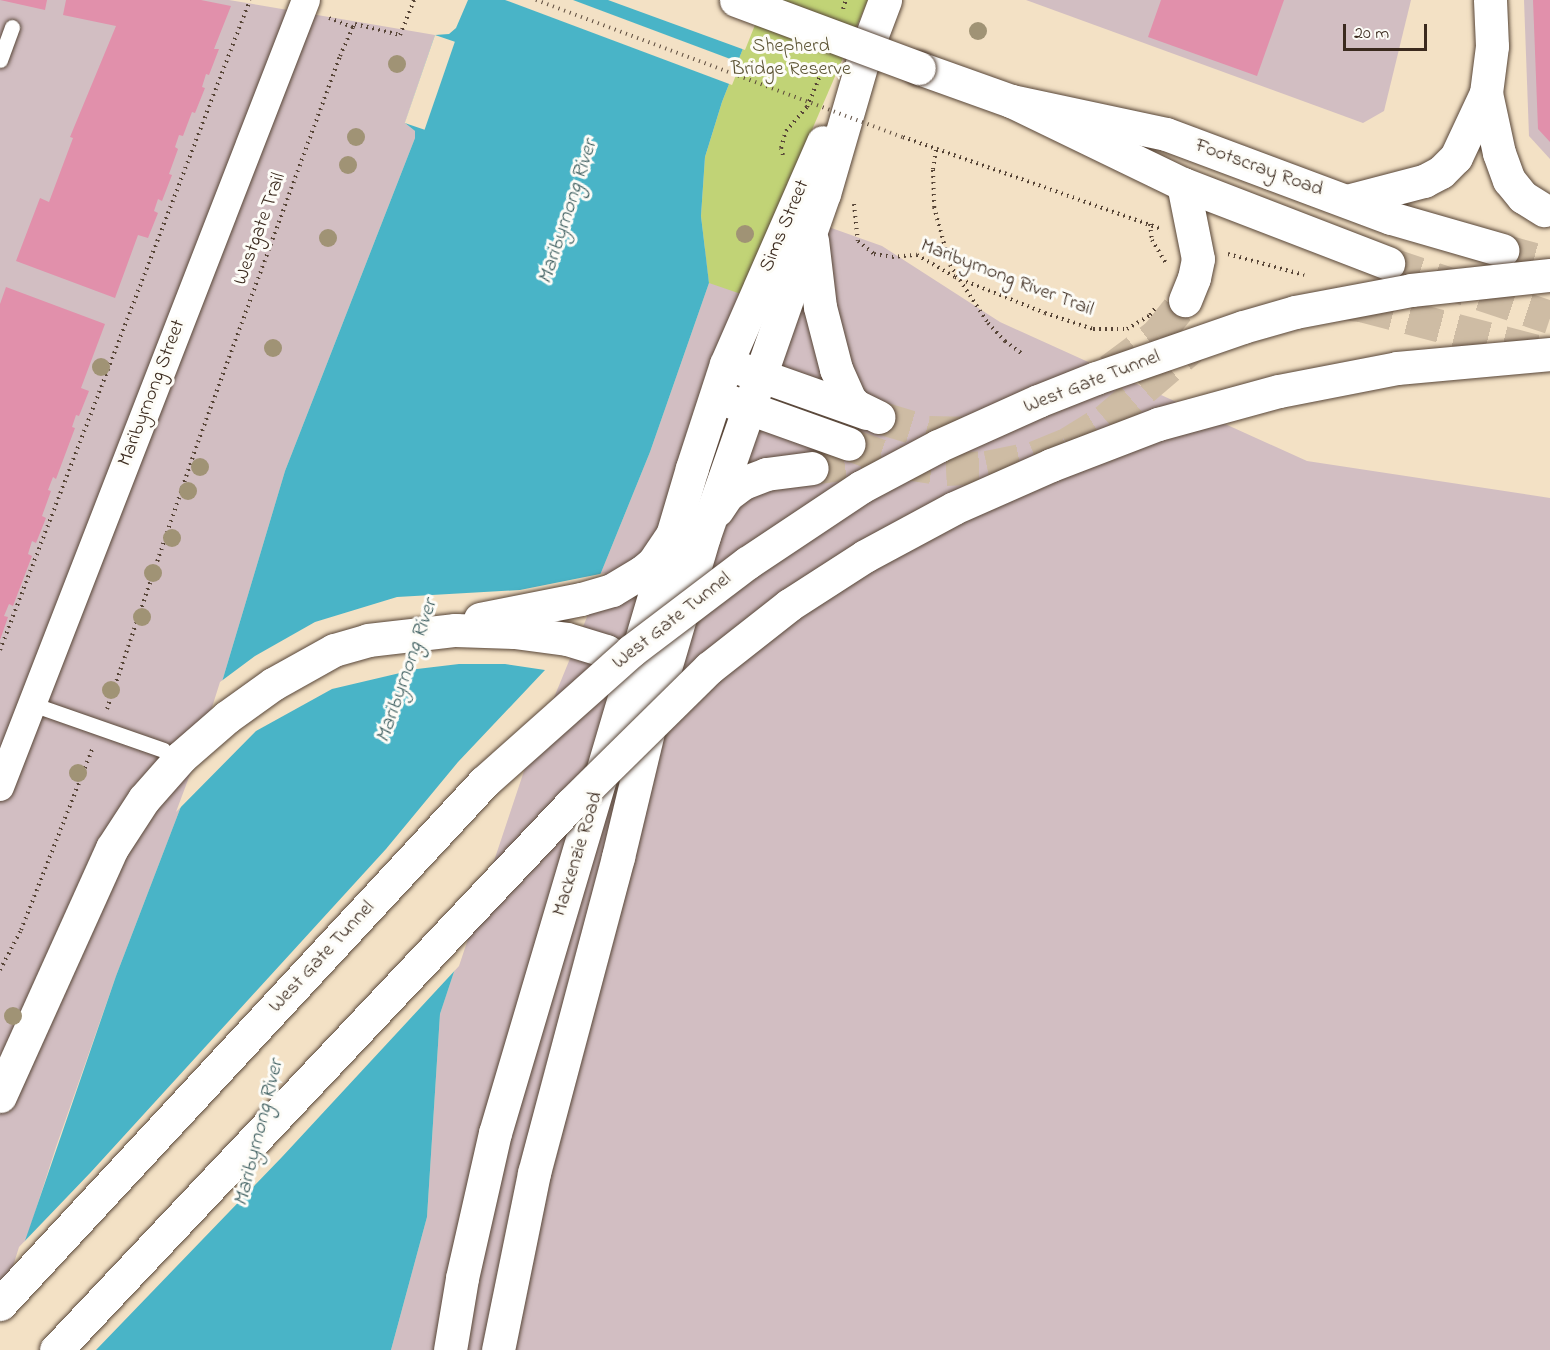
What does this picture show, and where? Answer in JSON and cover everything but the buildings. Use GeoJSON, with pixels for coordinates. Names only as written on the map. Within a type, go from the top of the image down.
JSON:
{"type":"FeatureCollection","features":[{"type":"Feature","properties":{"kind":"main road","name":"Footscray Road"},"geometry":{"type":"LineString","coordinates":[[736,0],[1011,101],[1183,184],[1388,263]]}},
{"type":"Feature","properties":{"kind":"main road","name":"Sims Street"},"geometry":{"type":"LineString","coordinates":[[761,376],[812,226],[864,56],[885,0]]}},
{"type":"Feature","properties":{"kind":"main road"},"geometry":{"type":"LineString","coordinates":[[1347,201],[1415,184],[1441,172],[1463,147],[1486,93],[1492,46],[1490,0]]}},
{"type":"Feature","properties":{"kind":"main road","name":"Sims Street"},"geometry":{"type":"LineString","coordinates":[[726,364],[797,195],[864,56]]}},
{"type":"Feature","properties":{"kind":"main road"},"geometry":{"type":"LineString","coordinates":[[1486,93],[1494,137],[1509,180],[1523,198],[1547,210]]}},
{"type":"Feature","properties":{"kind":"main road","name":"Footscray Road"},"geometry":{"type":"LineString","coordinates":[[1011,101],[1166,134],[1391,218],[1502,250]]}},
{"type":"Feature","properties":{"kind":"main road"},"geometry":{"type":"LineString","coordinates":[[1171,303],[1194,278],[1197,259],[1183,184]]}},
{"type":"Feature","properties":{"kind":"main road"},"geometry":{"type":"LineString","coordinates":[[726,364],[879,417],[856,406],[844,390],[836,369],[820,307],[813,263],[812,226]]}},
{"type":"Feature","properties":{"kind":"main road","name":"West Gate Tunnel"},"geometry":{"type":"LineString","coordinates":[[0,1304],[484,782],[631,651],[747,562],[861,487],[938,446],[1057,394],[1243,327],[1295,312],[1411,290],[1550,275]]}},
{"type":"Feature","properties":{"kind":"main road"},"geometry":{"type":"LineString","coordinates":[[56,1350],[571,804],[709,668],[789,605],[865,556],[954,508],[1051,465],[1158,424],[1279,391],[1397,368],[1550,354]]}},
{"type":"Feature","properties":{"kind":"main road","name":"Mackenzie Road"},"geometry":{"type":"LineString","coordinates":[[450,1350],[467,1256],[495,1133],[726,364]]}},
{"type":"Feature","properties":{"kind":"main road","name":"Mackenzie Road"},"geometry":{"type":"LineString","coordinates":[[498,1350],[534,1173],[618,857],[640,758],[711,518],[761,376]]}},
{"type":"Feature","properties":{"kind":"main road"},"geometry":{"type":"LineString","coordinates":[[716,396],[849,444]]}},
{"type":"Feature","properties":{"kind":"main road"},"geometry":{"type":"LineString","coordinates":[[711,518],[727,495],[743,483],[766,474],[812,468]]}},
{"type":"Feature","properties":{"kind":"main road"},"geometry":{"type":"LineString","coordinates":[[402,635],[581,599],[612,590],[632,579],[653,563],[674,532]]}},
{"type":"Feature","properties":{"kind":"main road"},"geometry":{"type":"LineString","coordinates":[[0,1096],[112,848],[144,799],[181,757],[227,717],[273,684],[334,650],[368,640],[455,630],[514,632],[567,639],[612,653],[634,667],[649,682],[656,699]]}},
{"type":"Feature","properties":{"kind":"street","name":"Maribyrnong Street"},"geometry":{"type":"LineString","coordinates":[[2,774],[32,704],[306,0]]}},
{"type":"Feature","properties":{"kind":"lane"},"geometry":{"type":"LineString","coordinates":[[0,60],[12,27]]}},
{"type":"Feature","properties":{"kind":"lane"},"geometry":{"type":"LineString","coordinates":[[32,704],[163,750]]}},
{"type":"Feature","properties":{"kind":"path"},"geometry":{"type":"LineString","coordinates":[[0,650],[250,0]]}},
{"type":"Feature","properties":{"kind":"path","name":"Westgate Trail"},"geometry":{"type":"LineString","coordinates":[[198,442],[340,56],[353,27],[355,24],[400,34],[414,0]]}},
{"type":"Feature","properties":{"kind":"path"},"geometry":{"type":"LineString","coordinates":[[536,0],[936,150],[1150,224],[1152,240],[1167,265]]}},
{"type":"Feature","properties":{"kind":"path"},"geometry":{"type":"LineString","coordinates":[[936,150],[933,179],[934,207],[950,265],[988,323],[1005,341],[1022,354]]}},
{"type":"Feature","properties":{"kind":"path","name":"Maribyrnong River Trail"},"geometry":{"type":"LineString","coordinates":[[892,257],[917,255],[955,277],[1045,314],[1093,329],[1127,329],[1171,303]]}},
{"type":"Feature","properties":{"kind":"shaded area"},"geometry":{"type":"Polygon","coordinates":[[[0,0],[229,0],[435,35],[405,123],[415,131],[415,138],[285,471],[198,762],[116,976],[56,1147],[0,1321],[0,0]]]}},
{"type":"Feature","properties":{"kind":"shaded area"},"geometry":{"type":"Polygon","coordinates":[[[1026,0],[1411,0],[1384,111],[1363,123],[1026,0]]]}},
{"type":"Feature","properties":{"kind":"shaded area"},"geometry":{"type":"Polygon","coordinates":[[[1524,0],[1550,0],[1550,159],[1529,136],[1524,0]]]}},
{"type":"Feature","properties":{"kind":"shaded area"},"geometry":{"type":"Polygon","coordinates":[[[823,225],[882,246],[1000,322],[1307,461],[1550,498],[1550,1350],[391,1350],[427,1217],[440,1014],[521,770],[650,452],[709,283],[705,251],[823,225]]]}},
{"type":"Feature","properties":{"kind":"green space","name":"Shepherd Bridge Reserve"},"geometry":{"type":"Polygon","coordinates":[[[762,0],[868,0],[741,294],[709,283],[701,216],[705,157],[722,102],[762,0]]]}},
{"type":"Feature","properties":{"kind":"water","name":"Maribyrnong River"},"geometry":{"type":"Polygon","coordinates":[[[468,0],[762,0],[722,102],[705,157],[701,216],[709,283],[650,452],[521,770],[440,1014],[427,1217],[391,1350],[0,1350],[16,1267],[116,976],[198,762],[285,471],[415,138],[415,131],[405,123],[435,35],[449,34],[456,28],[468,0]]]}},
{"type":"Feature","properties":{"kind":"pier"},"geometry":{"type":"Polygon","coordinates":[[[505,0],[573,0],[741,63],[732,85],[505,0]]]}},
{"type":"Feature","properties":{"kind":"pier"},"geometry":{"type":"Polygon","coordinates":[[[608,0],[765,0],[745,50],[608,0]]]}},
{"type":"Feature","properties":{"kind":"pier"},"geometry":{"type":"Polygon","coordinates":[[[435,35],[455,42],[425,130],[405,123],[435,35]]]}},
{"type":"Feature","properties":{"kind":"pier"},"geometry":{"type":"Polygon","coordinates":[[[605,573],[524,771],[459,966],[282,1157],[96,1350],[0,1350],[0,1308],[19,1247],[91,1172],[386,849],[458,762],[545,670],[505,664],[459,664],[417,669],[332,689],[256,731],[176,812],[220,682],[255,656],[315,622],[397,597],[520,590],[605,573]]]}},
{"type":"Feature","properties":{"kind":"tunnel"},"geometry":{"type":"LineString","coordinates":[[1502,250],[1550,263]]}},
{"type":"Feature","properties":{"kind":"tunnel"},"geometry":{"type":"LineString","coordinates":[[1388,263],[1550,317]]}},
{"type":"Feature","properties":{"kind":"tunnel"},"geometry":{"type":"LineString","coordinates":[[1110,370],[1157,335],[1185,300]]}},
{"type":"Feature","properties":{"kind":"tunnel"},"geometry":{"type":"LineString","coordinates":[[1342,303],[1361,305],[1542,352]]}},
{"type":"Feature","properties":{"kind":"tunnel"},"geometry":{"type":"LineString","coordinates":[[849,444],[899,462],[946,469],[987,467],[1035,457],[1067,444],[1106,420],[1196,343]]}},
{"type":"Feature","properties":{"kind":"tunnel"},"geometry":{"type":"LineString","coordinates":[[879,417],[929,432],[974,433]]}},
{"type":"Feature","properties":{"kind":"tunnel"},"geometry":{"type":"LineString","coordinates":[[812,468],[881,459]]}}]}
